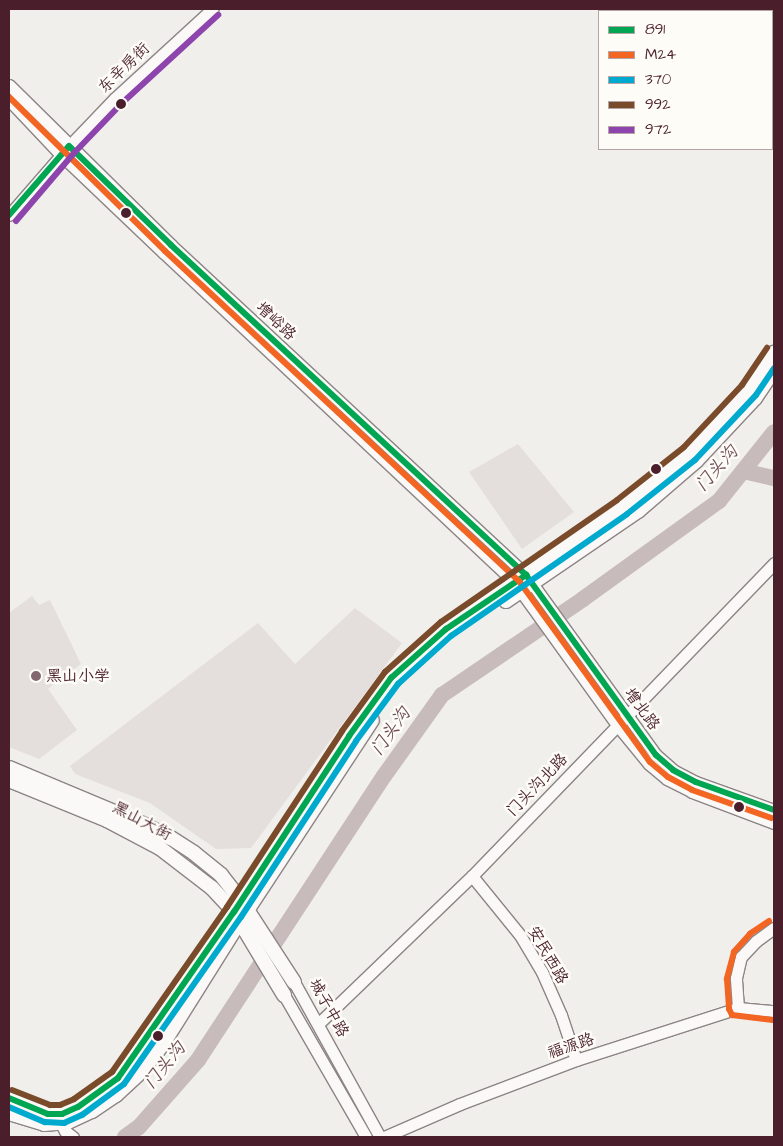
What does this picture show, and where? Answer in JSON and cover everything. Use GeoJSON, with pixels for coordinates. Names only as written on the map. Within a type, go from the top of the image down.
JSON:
{"type":"FeatureCollection","features":[{"type":"Feature","properties":{"kind":"main road"},"geometry":{"type":"LineString","coordinates":[[524,583],[690,453],[749,390],[774,353]]}},
{"type":"Feature","properties":{"kind":"main road"},"geometry":{"type":"LineString","coordinates":[[9,1113],[44,1124],[78,1107],[102,1091],[125,1069],[240,910],[349,736],[391,678],[446,628],[524,583],[638,510],[696,461],[755,398],[774,369]]}},
{"type":"Feature","properties":{"kind":"main road","name":"黑山大街"},"geometry":{"type":"LineString","coordinates":[[9,768],[171,838],[221,875],[240,910]]}},
{"type":"Feature","properties":{"kind":"main road","name":"黑山大街"},"geometry":{"type":"LineString","coordinates":[[9,780],[107,820],[160,848],[240,910]]}},
{"type":"Feature","properties":{"kind":"main road"},"geometry":{"type":"LineString","coordinates":[[240,910],[250,941],[284,994]]}},
{"type":"Feature","properties":{"kind":"main road","name":"城子中路"},"geometry":{"type":"LineString","coordinates":[[240,910],[259,927],[294,982]]}},
{"type":"Feature","properties":{"kind":"main road"},"geometry":{"type":"LineString","coordinates":[[9,1098],[58,1118]]}},
{"type":"Feature","properties":{"kind":"street","name":"东辛房街"},"geometry":{"type":"LineString","coordinates":[[9,215],[65,150],[122,92],[212,9]]}},
{"type":"Feature","properties":{"kind":"street","name":"增峪路"},"geometry":{"type":"LineString","coordinates":[[9,85],[65,150]]}},
{"type":"Feature","properties":{"kind":"street","name":"增峪路"},"geometry":{"type":"LineString","coordinates":[[9,100],[65,150],[524,583]]}},
{"type":"Feature","properties":{"kind":"street","name":"门头沟北路"},"geometry":{"type":"LineString","coordinates":[[318,1024],[472,876],[774,563]]}},
{"type":"Feature","properties":{"kind":"street","name":"增北路"},"geometry":{"type":"LineString","coordinates":[[524,583],[543,597],[656,755],[673,770],[722,792],[774,810]]}},
{"type":"Feature","properties":{"kind":"street","name":"增北路"},"geometry":{"type":"LineString","coordinates":[[524,583],[532,605],[617,725],[649,764],[667,779],[692,792],[774,823]]}},
{"type":"Feature","properties":{"kind":"street","name":"安民西路"},"geometry":{"type":"LineString","coordinates":[[472,876],[520,935],[542,972],[561,1014],[576,1060]]}},
{"type":"Feature","properties":{"kind":"street"},"geometry":{"type":"LineString","coordinates":[[738,1008],[736,978],[741,957],[774,928]]}},
{"type":"Feature","properties":{"kind":"street","name":"城子中路"},"geometry":{"type":"LineString","coordinates":[[294,982],[382,1137]]}},
{"type":"Feature","properties":{"kind":"street","name":"城子中路"},"geometry":{"type":"LineString","coordinates":[[284,994],[366,1137]]}},
{"type":"Feature","properties":{"kind":"street","name":"福源路"},"geometry":{"type":"LineString","coordinates":[[382,1137],[460,1104],[576,1060],[738,1008],[774,1011]]}},
{"type":"Feature","properties":{"kind":"street"},"geometry":{"type":"LineString","coordinates":[[58,1118],[74,1137]]}},
{"type":"Feature","properties":{"kind":"shaded area"},"geometry":{"type":"Polygon","coordinates":[[[518,444],[574,512],[522,549],[469,472],[518,444]]]}},
{"type":"Feature","properties":{"kind":"shaded area","name":"黑山小学"},"geometry":{"type":"Polygon","coordinates":[[[32,596],[39,605],[50,600],[81,664],[48,689],[77,730],[39,759],[9,747],[9,613],[32,596]]]}},
{"type":"Feature","properties":{"kind":"shaded area"},"geometry":{"type":"Polygon","coordinates":[[[355,608],[402,643],[251,848],[216,849],[150,803],[75,774],[70,766],[258,623],[295,664],[355,608]]]}},
{"type":"Feature","properties":{"kind":"waterway","name":"门头沟"},"geometry":{"type":"LineString","coordinates":[[125,1137],[139,1127],[198,1060],[384,776],[442,695],[583,599],[719,501],[774,432]]}},
{"type":"Feature","properties":{"kind":"waterway"},"geometry":{"type":"LineString","coordinates":[[743,471],[774,478]]}},
{"type":"Feature","properties":{"kind":"transit line","name":"972"},"geometry":{"type":"LineString","coordinates":[[16,221],[75,152],[121,104],[218,15]]}},
{"type":"Feature","properties":{"kind":"transit line","name":"M24"},"geometry":{"type":"LineString","coordinates":[[9,97],[165,251],[519,581],[650,762],[668,777],[692,790],[771,818]]}},
{"type":"Feature","properties":{"kind":"transit line","name":"891"},"geometry":{"type":"LineString","coordinates":[[9,215],[69,146],[171,245],[526,575],[656,755],[673,770],[696,782],[774,810]]}},
{"type":"Feature","properties":{"kind":"transit line","name":"992"},"geometry":{"type":"LineString","coordinates":[[12,1090],[50,1105],[60,1105],[74,1099],[112,1072],[227,907],[342,731],[385,672],[441,622],[617,500],[684,447],[742,385],[767,348]]}},
{"type":"Feature","properties":{"kind":"transit line","name":"370"},"geometry":{"type":"LineString","coordinates":[[9,1107],[45,1122],[64,1123],[82,1115],[124,1084],[241,917],[356,741],[398,684],[451,636],[627,514],[695,460],[756,395],[774,368]]}},
{"type":"Feature","properties":{"kind":"transit line","name":"891"},"geometry":{"type":"LineString","coordinates":[[9,1098],[48,1114],[62,1114],[78,1107],[118,1078],[234,912],[349,736],[391,678],[446,629],[526,575]]}},
{"type":"Feature","properties":{"kind":"transit line","name":"M24"},"geometry":{"type":"LineString","coordinates":[[769,921],[750,934],[734,952],[727,979],[729,1009],[732,1015],[773,1020]]}},
{"type":"Feature","properties":{"kind":"place","name":"黑山小学"},"geometry":{"type":"Point","coordinates":[36,676]}}]}
